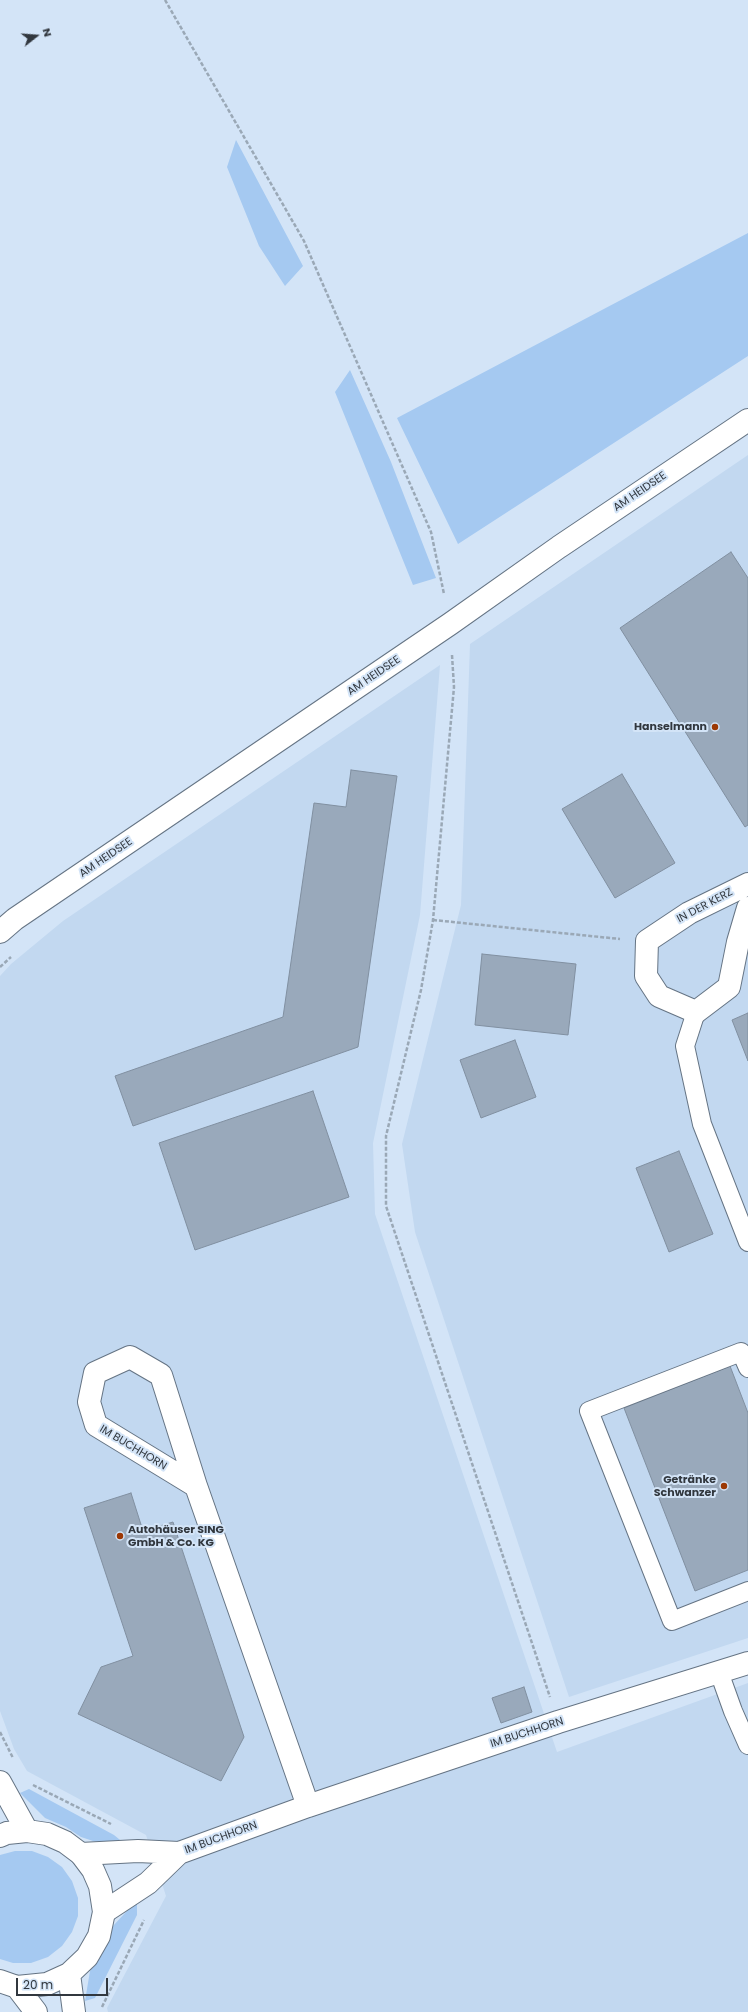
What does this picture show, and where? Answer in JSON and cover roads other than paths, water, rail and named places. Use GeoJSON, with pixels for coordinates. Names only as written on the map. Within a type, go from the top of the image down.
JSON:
{"type":"FeatureCollection","features":[{"type":"Feature","properties":{"kind":"street","name":"AM HEIDSEE"},"geometry":{"type":"LineString","coordinates":[[0,932],[21,915],[450,624],[552,551],[748,420]]}},
{"type":"Feature","properties":{"kind":"street","name":"IN DER KERZ"},"geometry":{"type":"LineString","coordinates":[[696,1012],[659,996],[646,976],[647,941],[689,913],[748,884]]}},
{"type":"Feature","properties":{"kind":"street"},"geometry":{"type":"LineString","coordinates":[[696,1012],[729,987],[738,942],[748,908]]}},
{"type":"Feature","properties":{"kind":"street","name":"IM BUCHHORN"},"geometry":{"type":"LineString","coordinates":[[196,1486],[96,1425],[88,1402],[95,1372],[130,1357],[161,1375],[196,1486],[308,1806]]}},
{"type":"Feature","properties":{"kind":"street","name":"IM BUCHHORN"},"geometry":{"type":"LineString","coordinates":[[80,1854],[138,1851],[179,1853],[308,1806],[558,1722],[748,1663]]}},
{"type":"Feature","properties":{"kind":"street"},"geometry":{"type":"LineString","coordinates":[[0,1782],[27,1831]]}},
{"type":"Feature","properties":{"kind":"street"},"geometry":{"type":"LineString","coordinates":[[0,1836],[7,1833],[27,1831],[53,1836],[65,1842],[80,1854],[93,1870],[100,1886],[104,1912],[99,1936],[87,1957],[69,1974],[47,1984],[9,1984]]}},
{"type":"Feature","properties":{"kind":"street","name":"IM BUCHHORN"},"geometry":{"type":"LineString","coordinates":[[104,1912],[148,1882],[179,1853]]}},
{"type":"Feature","properties":{"kind":"street"},"geometry":{"type":"LineString","coordinates":[[69,1974],[74,2012]]}},
{"type":"Feature","properties":{"kind":"street"},"geometry":{"type":"LineString","coordinates":[[9,1984],[36,2012]]}},
{"type":"Feature","properties":{"kind":"lane"},"geometry":{"type":"LineString","coordinates":[[696,1012],[685,1046],[702,1124],[748,1242]]}},
{"type":"Feature","properties":{"kind":"lane"},"geometry":{"type":"LineString","coordinates":[[748,1368],[741,1352],[589,1411],[672,1621],[748,1591]]}},
{"type":"Feature","properties":{"kind":"lane"},"geometry":{"type":"LineString","coordinates":[[719,1672],[733,1711],[748,1745]]}},
{"type":"Feature","properties":{"kind":"place","name":"Hanselmann"},"geometry":{"type":"Point","coordinates":[715,727]}},
{"type":"Feature","properties":{"kind":"place","name":"Getränke Schwanzer"},"geometry":{"type":"Point","coordinates":[724,1486]}},
{"type":"Feature","properties":{"kind":"place","name":"Autohäuser SING GmbH & Co. KG"},"geometry":{"type":"Point","coordinates":[120,1536]}}]}
